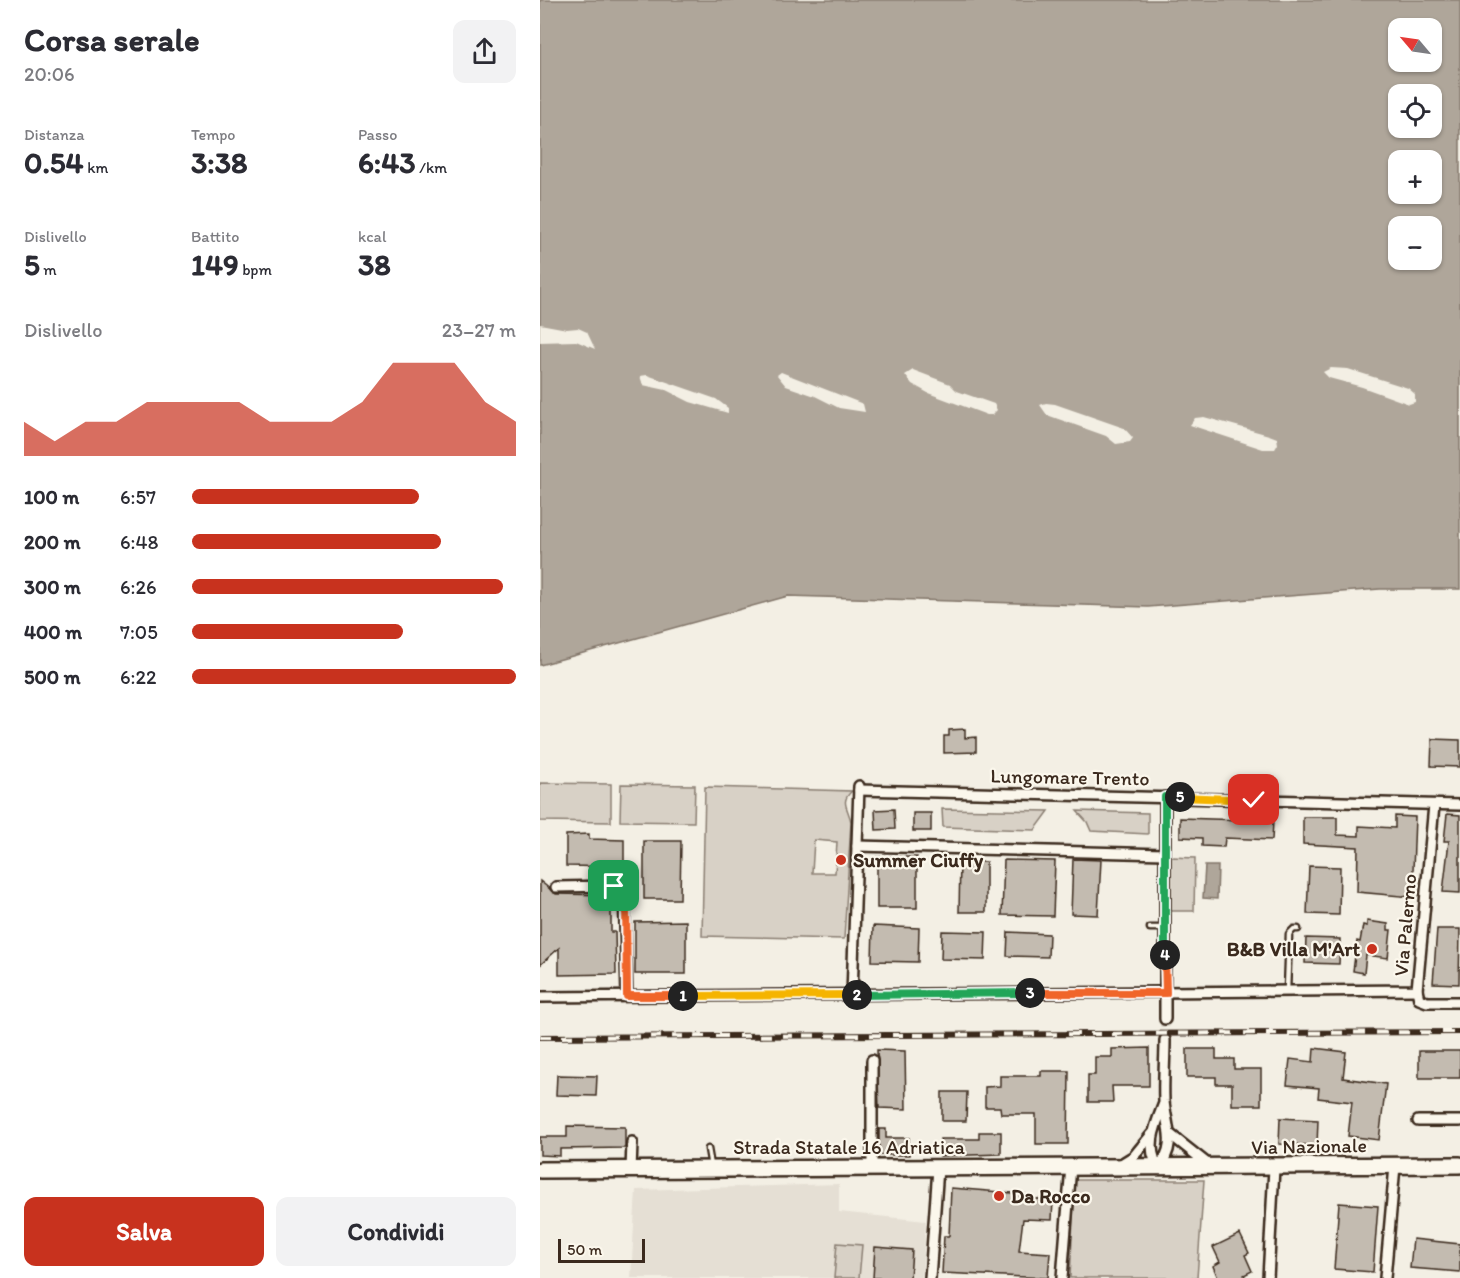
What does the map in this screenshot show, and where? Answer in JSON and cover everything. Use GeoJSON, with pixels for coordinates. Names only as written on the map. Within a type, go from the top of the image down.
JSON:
{"type":"FeatureCollection","features":[{"type":"Feature","properties":{"kind":"main road","name":"Via Nazionale"},"geometry":{"type":"LineString","coordinates":[[1158,1167],[1460,1165]]}},
{"type":"Feature","properties":{"kind":"main road","name":"Strada Statale 16 Adriatica"},"geometry":{"type":"LineString","coordinates":[[540,1170],[1158,1167]]}},
{"type":"Feature","properties":{"kind":"street","name":"Lungomare Trento"},"geometry":{"type":"LineString","coordinates":[[857,846],[859,788],[1460,805]]}},
{"type":"Feature","properties":{"kind":"street"},"geometry":{"type":"LineString","coordinates":[[1165,797],[1165,1019]]}},
{"type":"Feature","properties":{"kind":"street","name":"Via Palermo"},"geometry":{"type":"LineString","coordinates":[[540,997],[1417,990],[1434,805]]}},
{"type":"Feature","properties":{"kind":"street"},"geometry":{"type":"LineString","coordinates":[[852,995],[857,846],[1165,854]]}},
{"type":"Feature","properties":{"kind":"street"},"geometry":{"type":"LineString","coordinates":[[556,887],[610,886],[624,891],[627,996]]}},
{"type":"Feature","properties":{"kind":"street"},"geometry":{"type":"LineString","coordinates":[[1417,990],[1419,999],[1423,1001],[1460,1002]]}},
{"type":"Feature","properties":{"kind":"street"},"geometry":{"type":"LineString","coordinates":[[1153,1132],[1153,1154],[1158,1167],[1166,1158],[1171,1135],[1164,1103],[1165,1040]]}},
{"type":"Feature","properties":{"kind":"street"},"geometry":{"type":"LineString","coordinates":[[872,1060],[872,1168]]}},
{"type":"Feature","properties":{"kind":"street"},"geometry":{"type":"LineString","coordinates":[[1112,1168],[1128,1161],[1153,1132],[1164,1103]]}},
{"type":"Feature","properties":{"kind":"street"},"geometry":{"type":"LineString","coordinates":[[1418,1121],[1460,1121]]}},
{"type":"Feature","properties":{"kind":"street"},"geometry":{"type":"LineString","coordinates":[[1171,1135],[1211,1167]]}},
{"type":"Feature","properties":{"kind":"street"},"geometry":{"type":"LineString","coordinates":[[631,1170],[632,1142]]}},
{"type":"Feature","properties":{"kind":"street"},"geometry":{"type":"LineString","coordinates":[[1062,1278],[1071,1166]]}},
{"type":"Feature","properties":{"kind":"street"},"geometry":{"type":"LineString","coordinates":[[1385,1278],[1395,1166]]}},
{"type":"Feature","properties":{"kind":"street"},"geometry":{"type":"LineString","coordinates":[[930,1278],[938,1168]]}},
{"type":"Feature","properties":{"kind":"street"},"geometry":{"type":"LineString","coordinates":[[1268,1278],[1274,1168]]}},
{"type":"Feature","properties":{"kind":"lane"},"geometry":{"type":"LineString","coordinates":[[1150,928],[1165,928]]}},
{"type":"Feature","properties":{"kind":"lane"},"geometry":{"type":"LineString","coordinates":[[1287,991],[1289,934],[1294,929],[1298,929]]}},
{"type":"Feature","properties":{"kind":"lane"},"geometry":{"type":"LineString","coordinates":[[708,1149],[711,1169]]}},
{"type":"Feature","properties":{"kind":"shaded area"},"geometry":{"type":"Polygon","coordinates":[[[540,0],[1460,0],[1460,589],[1380,589],[1148,607],[788,596],[540,665],[540,0]]]}},
{"type":"Feature","properties":{"kind":"shaded area"},"geometry":{"type":"Polygon","coordinates":[[[540,783],[611,784],[611,822],[540,821],[540,783]]]}},
{"type":"Feature","properties":{"kind":"shaded area"},"geometry":{"type":"Polygon","coordinates":[[[621,784],[695,785],[694,822],[620,821],[621,784]]]}},
{"type":"Feature","properties":{"kind":"shaded area"},"geometry":{"type":"Polygon","coordinates":[[[705,787],[852,791],[845,802],[851,822],[844,939],[702,936],[705,787]],[[814,840],[812,873],[835,873],[837,842],[814,840]]]}},
{"type":"Feature","properties":{"kind":"shaded area"},"geometry":{"type":"Polygon","coordinates":[[[942,809],[1049,811],[1035,830],[943,827],[942,809]]]}},
{"type":"Feature","properties":{"kind":"shaded area"},"geometry":{"type":"Polygon","coordinates":[[[1077,811],[1148,813],[1148,834],[1091,831],[1087,822],[1077,811]]]}},
{"type":"Feature","properties":{"kind":"shaded area"},"geometry":{"type":"Polygon","coordinates":[[[1171,857],[1195,858],[1194,911],[1170,911],[1171,857]]]}},
{"type":"Feature","properties":{"kind":"shaded area"},"geometry":{"type":"Polygon","coordinates":[[[1205,866],[1218,866],[1217,899],[1203,898],[1205,866]]]}},
{"type":"Feature","properties":{"kind":"shaded area"},"geometry":{"type":"Polygon","coordinates":[[[1075,1180],[1204,1180],[1197,1278],[1070,1278],[1075,1180]]]}},
{"type":"Feature","properties":{"kind":"shaded area"},"geometry":{"type":"Polygon","coordinates":[[[839,1184],[839,1212],[926,1221],[922,1278],[631,1278],[636,1190],[839,1184]]]}},
{"type":"Feature","properties":{"kind":"shaded area"},"geometry":{"type":"Polygon","coordinates":[[[837,1243],[862,1245],[859,1278],[834,1278],[837,1243]]]}},
{"type":"Feature","properties":{"kind":"pier"},"geometry":{"type":"Polygon","coordinates":[[[540,324],[567,329],[578,328],[587,332],[595,349],[576,341],[540,342],[540,324]]]}},
{"type":"Feature","properties":{"kind":"pier"},"geometry":{"type":"Polygon","coordinates":[[[1331,368],[1348,369],[1408,388],[1415,394],[1415,402],[1409,404],[1329,378],[1323,372],[1331,368]]]}},
{"type":"Feature","properties":{"kind":"pier"},"geometry":{"type":"Polygon","coordinates":[[[913,370],[950,384],[957,391],[994,404],[997,410],[992,415],[987,415],[928,393],[912,384],[905,375],[913,370]]]}},
{"type":"Feature","properties":{"kind":"pier"},"geometry":{"type":"Polygon","coordinates":[[[781,372],[863,404],[865,412],[839,408],[815,396],[786,386],[777,375],[781,372]]]}},
{"type":"Feature","properties":{"kind":"pier"},"geometry":{"type":"Polygon","coordinates":[[[647,375],[716,399],[728,408],[728,413],[690,402],[666,390],[643,385],[640,376],[647,375]]]}},
{"type":"Feature","properties":{"kind":"pier"},"geometry":{"type":"Polygon","coordinates":[[[1046,403],[1124,428],[1133,438],[1130,442],[1116,444],[1106,436],[1047,415],[1040,405],[1046,403]]]}},
{"type":"Feature","properties":{"kind":"pier"},"geometry":{"type":"Polygon","coordinates":[[[1204,417],[1269,435],[1277,438],[1278,444],[1275,449],[1263,449],[1190,425],[1195,418],[1204,417]]]}},
{"type":"Feature","properties":{"kind":"building"},"geometry":{"type":"Polygon","coordinates":[[[965,729],[965,738],[976,737],[976,752],[944,753],[944,736],[949,736],[949,730],[965,729]]]}},
{"type":"Feature","properties":{"kind":"building"},"geometry":{"type":"Polygon","coordinates":[[[1432,739],[1460,740],[1460,767],[1431,766],[1432,739]]]}},
{"type":"Feature","properties":{"kind":"building"},"geometry":{"type":"Polygon","coordinates":[[[894,809],[895,829],[876,830],[875,810],[894,809]]]}},
{"type":"Feature","properties":{"kind":"building"},"geometry":{"type":"Polygon","coordinates":[[[913,813],[931,813],[931,831],[913,831],[913,813]]]}},
{"type":"Feature","properties":{"kind":"building"},"geometry":{"type":"Polygon","coordinates":[[[1447,814],[1460,815],[1460,893],[1443,892],[1449,841],[1444,841],[1447,814]]]}},
{"type":"Feature","properties":{"kind":"building"},"geometry":{"type":"Polygon","coordinates":[[[1395,816],[1415,817],[1412,897],[1357,892],[1358,847],[1303,844],[1303,817],[1337,817],[1337,835],[1359,836],[1359,826],[1395,828],[1395,816]]]}},
{"type":"Feature","properties":{"kind":"building"},"geometry":{"type":"Polygon","coordinates":[[[1180,818],[1273,821],[1272,840],[1225,838],[1224,847],[1202,846],[1202,838],[1180,837],[1180,818]]]}},
{"type":"Feature","properties":{"kind":"building"},"geometry":{"type":"Polygon","coordinates":[[[589,834],[589,839],[624,840],[624,867],[566,866],[566,835],[589,834]]]}},
{"type":"Feature","properties":{"kind":"building"},"geometry":{"type":"Polygon","coordinates":[[[644,841],[681,841],[680,899],[644,899],[644,841]]]}},
{"type":"Feature","properties":{"kind":"building"},"geometry":{"type":"Polygon","coordinates":[[[877,857],[917,857],[917,908],[877,908],[877,857]]]}},
{"type":"Feature","properties":{"kind":"building"},"geometry":{"type":"Polygon","coordinates":[[[1073,859],[1101,860],[1098,915],[1071,914],[1073,859]]]}},
{"type":"Feature","properties":{"kind":"building"},"geometry":{"type":"Polygon","coordinates":[[[1004,860],[1055,861],[1053,916],[1002,915],[1004,860]]]}},
{"type":"Feature","properties":{"kind":"building"},"geometry":{"type":"Polygon","coordinates":[[[960,862],[986,862],[986,912],[959,912],[960,862]]]}},
{"type":"Feature","properties":{"kind":"building"},"geometry":{"type":"Polygon","coordinates":[[[1309,866],[1340,867],[1339,915],[1307,914],[1309,866]]]}},
{"type":"Feature","properties":{"kind":"building"},"geometry":{"type":"Polygon","coordinates":[[[540,881],[556,894],[611,895],[611,932],[615,932],[616,974],[559,975],[559,948],[540,965],[540,881]]]}},
{"type":"Feature","properties":{"kind":"building"},"geometry":{"type":"Polygon","coordinates":[[[686,921],[686,974],[635,974],[635,922],[686,921]]]}},
{"type":"Feature","properties":{"kind":"building","name":"B&B Villa M'Art"},"geometry":{"type":"Polygon","coordinates":[[[1367,921],[1388,924],[1388,930],[1391,930],[1388,958],[1366,955],[1364,973],[1353,971],[1357,941],[1360,942],[1363,925],[1367,926],[1367,921]]]}},
{"type":"Feature","properties":{"kind":"building"},"geometry":{"type":"Polygon","coordinates":[[[873,926],[919,928],[918,962],[872,961],[873,926]]]}},
{"type":"Feature","properties":{"kind":"building"},"geometry":{"type":"Polygon","coordinates":[[[1437,929],[1460,929],[1459,984],[1433,983],[1437,929]]]}},
{"type":"Feature","properties":{"kind":"building"},"geometry":{"type":"Polygon","coordinates":[[[942,931],[986,932],[985,960],[941,959],[942,931]]]}},
{"type":"Feature","properties":{"kind":"building"},"geometry":{"type":"Polygon","coordinates":[[[1008,932],[1049,934],[1048,957],[1007,956],[1008,932]]]}},
{"type":"Feature","properties":{"kind":"building"},"geometry":{"type":"Polygon","coordinates":[[[1306,938],[1340,939],[1339,964],[1305,963],[1306,938]]]}},
{"type":"Feature","properties":{"kind":"building"},"geometry":{"type":"Polygon","coordinates":[[[1149,1048],[1149,1086],[1112,1086],[1113,1102],[1088,1102],[1088,1075],[1095,1075],[1095,1057],[1112,1057],[1112,1049],[1149,1048]]]}},
{"type":"Feature","properties":{"kind":"building"},"geometry":{"type":"Polygon","coordinates":[[[1314,1048],[1346,1052],[1343,1078],[1386,1084],[1379,1140],[1348,1136],[1352,1102],[1318,1098],[1319,1088],[1287,1085],[1290,1059],[1313,1062],[1314,1048]]]}},
{"type":"Feature","properties":{"kind":"building"},"geometry":{"type":"Polygon","coordinates":[[[1187,1049],[1216,1049],[1216,1059],[1234,1059],[1234,1069],[1261,1069],[1261,1105],[1232,1105],[1232,1084],[1216,1084],[1216,1077],[1187,1077],[1187,1049]]]}},
{"type":"Feature","properties":{"kind":"building"},"geometry":{"type":"Polygon","coordinates":[[[877,1050],[905,1051],[906,1109],[879,1108],[877,1050]]]}},
{"type":"Feature","properties":{"kind":"building"},"geometry":{"type":"Polygon","coordinates":[[[1419,1051],[1460,1051],[1460,1078],[1419,1078],[1419,1051]]]}},
{"type":"Feature","properties":{"kind":"building"},"geometry":{"type":"Polygon","coordinates":[[[1041,1071],[1069,1071],[1068,1144],[1036,1144],[1036,1114],[1001,1114],[1000,1107],[985,1107],[985,1087],[1000,1086],[1000,1076],[1041,1076],[1041,1071]]]}},
{"type":"Feature","properties":{"kind":"building"},"geometry":{"type":"Polygon","coordinates":[[[557,1075],[597,1076],[596,1096],[556,1095],[557,1075]]]}},
{"type":"Feature","properties":{"kind":"building"},"geometry":{"type":"Polygon","coordinates":[[[942,1092],[967,1092],[966,1121],[942,1121],[942,1092]]]}},
{"type":"Feature","properties":{"kind":"building"},"geometry":{"type":"Polygon","coordinates":[[[1280,1118],[1318,1120],[1317,1145],[1279,1144],[1280,1118]]]}},
{"type":"Feature","properties":{"kind":"building"},"geometry":{"type":"Polygon","coordinates":[[[567,1126],[625,1127],[625,1148],[560,1149],[560,1156],[540,1155],[540,1137],[567,1137],[567,1126]]]}},
{"type":"Feature","properties":{"kind":"building"},"geometry":{"type":"Polygon","coordinates":[[[879,1129],[886,1129],[886,1138],[909,1138],[909,1155],[879,1155],[879,1129]]]}},
{"type":"Feature","properties":{"kind":"building"},"geometry":{"type":"Polygon","coordinates":[[[979,1132],[1001,1132],[1001,1154],[940,1156],[940,1139],[979,1139],[979,1132]]]}},
{"type":"Feature","properties":{"kind":"building"},"geometry":{"type":"Polygon","coordinates":[[[951,1188],[1025,1194],[1024,1198],[1053,1200],[1052,1220],[1023,1219],[1019,1251],[1050,1253],[1048,1278],[942,1273],[944,1236],[949,1236],[951,1188]]]}},
{"type":"Feature","properties":{"kind":"building"},"geometry":{"type":"Polygon","coordinates":[[[1339,1203],[1378,1206],[1373,1272],[1334,1269],[1339,1203]]]}},
{"type":"Feature","properties":{"kind":"building"},"geometry":{"type":"Polygon","coordinates":[[[1240,1234],[1249,1253],[1245,1255],[1252,1271],[1244,1275],[1246,1278],[1218,1278],[1213,1266],[1220,1262],[1213,1247],[1240,1234]]]}},
{"type":"Feature","properties":{"kind":"building"},"geometry":{"type":"Polygon","coordinates":[[[1413,1239],[1460,1244],[1460,1272],[1410,1268],[1413,1239]]]}},
{"type":"Feature","properties":{"kind":"building"},"geometry":{"type":"Polygon","coordinates":[[[875,1247],[912,1250],[910,1278],[873,1278],[875,1247]]]}},
{"type":"Feature","properties":{"kind":"tunnel"},"geometry":{"type":"LineString","coordinates":[[1165,1019],[1165,1040]]}},
{"type":"Feature","properties":{"kind":"railway"},"geometry":{"type":"LineString","coordinates":[[540,1037],[1460,1032]]}},
{"type":"Feature","properties":{"kind":"place","name":"Summer Ciuffy"},"geometry":{"type":"Point","coordinates":[841,860]}},
{"type":"Feature","properties":{"kind":"place","name":"B&B Villa M'Art"},"geometry":{"type":"Point","coordinates":[1372,949]}},
{"type":"Feature","properties":{"kind":"place","name":"Da Rocco"},"geometry":{"type":"Point","coordinates":[999,1196]}},
{"type":"Feature","properties":{"kind":"route"},"geometry":{"type":"LineString","coordinates":[[614,886],[622,889],[626,898],[627,996],[1166,993],[1165,797],[1254,800]]}}]}
